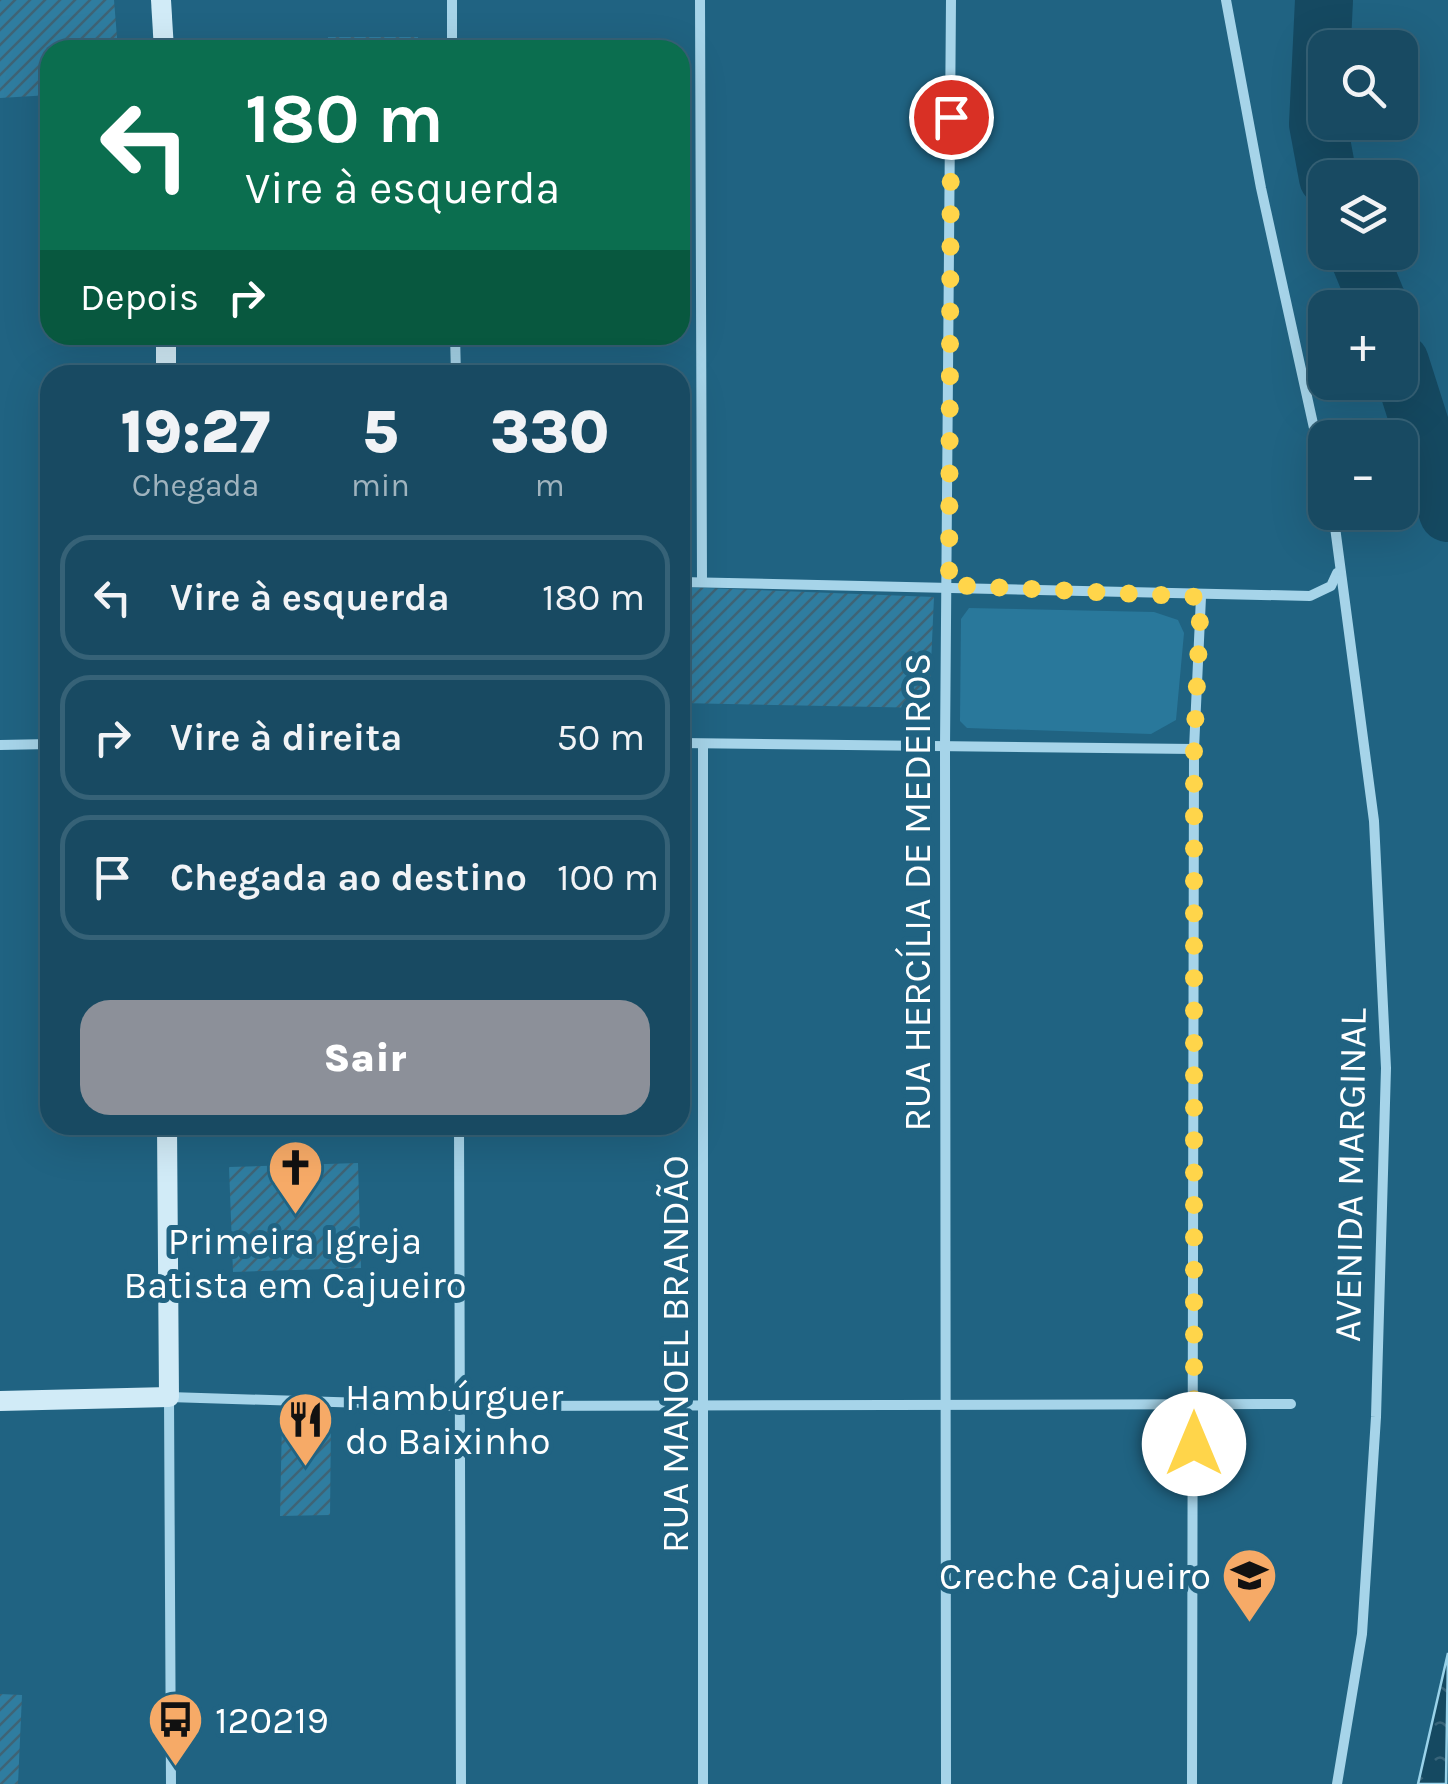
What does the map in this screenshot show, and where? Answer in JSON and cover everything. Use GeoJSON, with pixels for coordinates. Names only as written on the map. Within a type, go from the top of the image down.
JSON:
{"type":"FeatureCollection","features":[{"type":"Feature","properties":{"kind":"street"},"geometry":{"type":"LineString","coordinates":[[161,0],[163,40]]}},
{"type":"Feature","properties":{"kind":"street"},"geometry":{"type":"LineString","coordinates":[[452,0],[452,40]]}},
{"type":"Feature","properties":{"kind":"street"},"geometry":{"type":"LineString","coordinates":[[700,0],[702,582]]}},
{"type":"Feature","properties":{"kind":"street","name":"RUA HERCÍLIA DE MEDEIROS"},"geometry":{"type":"LineString","coordinates":[[946,1784],[944,748],[949,585],[951,0]]}},
{"type":"Feature","properties":{"kind":"street"},"geometry":{"type":"LineString","coordinates":[[1226,0],[1264,206],[1312,420]]}},
{"type":"Feature","properties":{"kind":"street","name":"AVENIDA MARGINAL"},"geometry":{"type":"LineString","coordinates":[[1335,530],[1374,821],[1386,1068],[1376,1417],[1364,1614],[1337,1784]]}},
{"type":"Feature","properties":{"kind":"street"},"geometry":{"type":"LineString","coordinates":[[690,582],[949,585],[1201,597],[1310,596],[1331,586],[1338,567]]}},
{"type":"Feature","properties":{"kind":"street"},"geometry":{"type":"LineString","coordinates":[[1192,1784],[1194,749],[1201,597]]}},
{"type":"Feature","properties":{"kind":"street"},"geometry":{"type":"LineString","coordinates":[[690,743],[1194,749]]}},
{"type":"Feature","properties":{"kind":"street"},"geometry":{"type":"LineString","coordinates":[[0,745],[40,744]]}},
{"type":"Feature","properties":{"kind":"street","name":"RUA MANOEL BRANDÃO"},"geometry":{"type":"LineString","coordinates":[[703,1784],[704,744]]}},
{"type":"Feature","properties":{"kind":"street"},"geometry":{"type":"LineString","coordinates":[[167,1135],[171,1784]]}},
{"type":"Feature","properties":{"kind":"street"},"geometry":{"type":"LineString","coordinates":[[459,1135],[462,1784]]}},
{"type":"Feature","properties":{"kind":"street"},"geometry":{"type":"LineString","coordinates":[[0,1401],[169,1397],[461,1406],[947,1408],[1291,1404]]}},
{"type":"Feature","properties":{"kind":"shaded area"},"geometry":{"type":"Polygon","coordinates":[[[969,608],[1154,612],[1178,620],[1184,633],[1176,720],[1151,734],[967,728],[960,721],[961,619],[969,608]]]}},
{"type":"Feature","properties":{"kind":"water"},"geometry":{"type":"Polygon","coordinates":[[[1448,1653],[1446,1784],[1418,1784],[1448,1653]]]}},
{"type":"Feature","properties":{"kind":"building"},"geometry":{"type":"Polygon","coordinates":[[[0,0],[114,0],[117,40],[40,40],[40,96],[0,98],[0,0]]]}},
{"type":"Feature","properties":{"kind":"building"},"geometry":{"type":"Polygon","coordinates":[[[328,37],[418,37],[418,40],[328,37]]]}},
{"type":"Feature","properties":{"kind":"building"},"geometry":{"type":"Polygon","coordinates":[[[690,587],[934,597],[929,708],[690,703],[690,587]]]}},
{"type":"Feature","properties":{"kind":"building","name":"Primeira Igreja Batista em Cajueiro"},"geometry":{"type":"Polygon","coordinates":[[[358,1163],[361,1268],[233,1272],[229,1167],[358,1163]]]}},
{"type":"Feature","properties":{"kind":"building","name":"Hambúrguer do Baixinho"},"geometry":{"type":"Polygon","coordinates":[[[282,1420],[331,1420],[330,1515],[280,1516],[282,1420]]]}},
{"type":"Feature","properties":{"kind":"building"},"geometry":{"type":"Polygon","coordinates":[[[0,1694],[22,1695],[18,1784],[0,1784],[0,1694]]]}},
{"type":"Feature","properties":{"kind":"waterway"},"geometry":{"type":"LineString","coordinates":[[1324,0],[1318,124],[1325,160]]}},
{"type":"Feature","properties":{"kind":"waterway"},"geometry":{"type":"LineString","coordinates":[[1364,270],[1373,290]]}},
{"type":"Feature","properties":{"kind":"waterway"},"geometry":{"type":"LineString","coordinates":[[1412,400],[1448,513]]}},
{"type":"Feature","properties":{"kind":"place","name":"Primeira Igreja Batista em Cajueiro"},"geometry":{"type":"Point","coordinates":[295,1217]}},
{"type":"Feature","properties":{"kind":"place","name":"Hambúrguer do Baixinho"},"geometry":{"type":"Point","coordinates":[306,1468]}},
{"type":"Feature","properties":{"kind":"place","name":"Creche Cajueiro"},"geometry":{"type":"Point","coordinates":[1250,1625]}},
{"type":"Feature","properties":{"kind":"place","name":"120219"},"geometry":{"type":"Point","coordinates":[176,1769]}},
{"type":"Feature","properties":{"kind":"route"},"geometry":{"type":"LineString","coordinates":[[951,117],[949,585],[1201,597],[1194,749],[1194,1444]]}}]}
